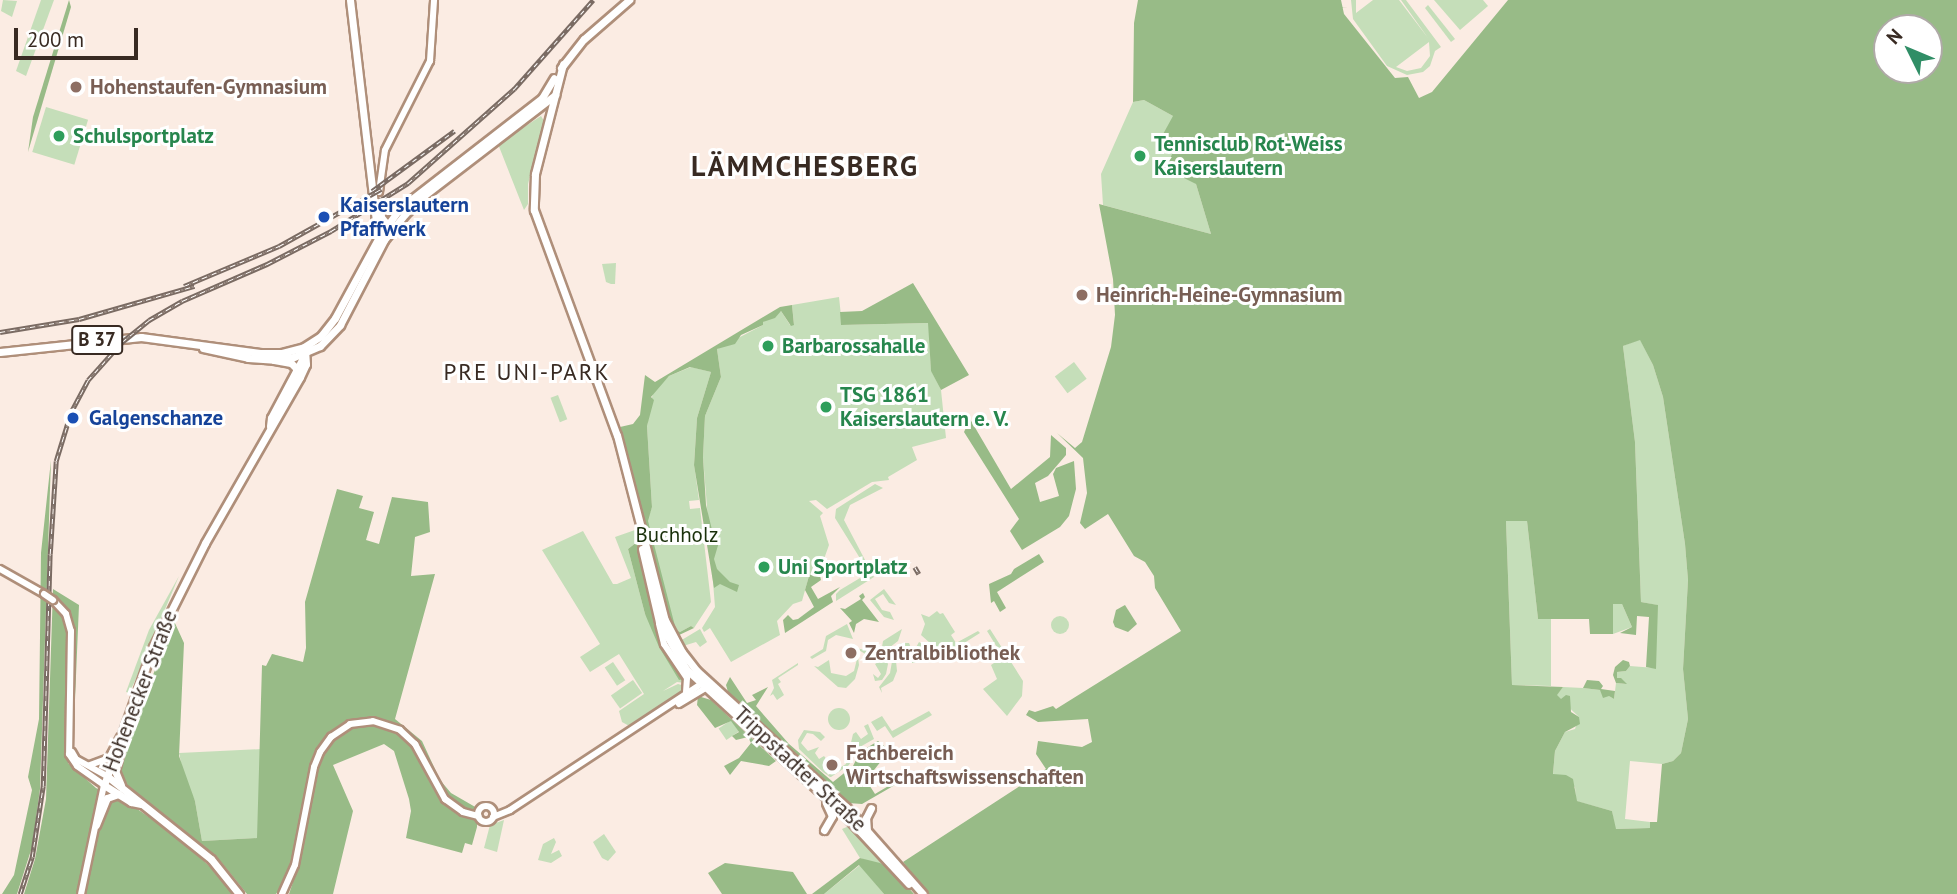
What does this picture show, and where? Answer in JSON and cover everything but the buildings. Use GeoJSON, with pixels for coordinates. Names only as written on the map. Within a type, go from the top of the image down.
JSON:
{"type":"FeatureCollection","features":[{"type":"Feature","properties":{"kind":"main road"},"geometry":{"type":"LineString","coordinates":[[350,0],[371,155],[376,220],[387,230]]}},
{"type":"Feature","properties":{"kind":"main road","name":"Trippstadter Straße"},"geometry":{"type":"LineString","coordinates":[[563,64],[577,47],[629,0]]}},
{"type":"Feature","properties":{"kind":"main road","name":"Trippstadter Straße"},"geometry":{"type":"LineString","coordinates":[[577,47],[554,96],[535,174],[534,210],[617,435],[665,620],[682,652],[705,685],[838,799],[921,894]]}},
{"type":"Feature","properties":{"kind":"main road","name":"B 37"},"geometry":{"type":"LineString","coordinates":[[387,230],[426,194],[554,96],[563,64]]}},
{"type":"Feature","properties":{"kind":"main road","name":"B 37"},"geometry":{"type":"LineString","coordinates":[[194,345],[248,358],[274,360],[317,344],[387,230],[410,198],[542,98],[563,64]]}},
{"type":"Feature","properties":{"kind":"main road"},"geometry":{"type":"LineString","coordinates":[[542,98],[554,96]]}},
{"type":"Feature","properties":{"kind":"main road"},"geometry":{"type":"LineString","coordinates":[[517,124],[541,112],[550,120]]}},
{"type":"Feature","properties":{"kind":"main road"},"geometry":{"type":"LineString","coordinates":[[371,155],[387,230]]}},
{"type":"Feature","properties":{"kind":"main road"},"geometry":{"type":"LineString","coordinates":[[380,207],[389,213],[410,198]]}},
{"type":"Feature","properties":{"kind":"main road","name":"B 37"},"geometry":{"type":"LineString","coordinates":[[0,352],[141,337],[272,353],[305,350]]}},
{"type":"Feature","properties":{"kind":"main road","name":"Hohenecker Straße"},"geometry":{"type":"LineString","coordinates":[[106,780],[164,622],[317,344]]}},
{"type":"Feature","properties":{"kind":"main road","name":"Hohenecker Straße"},"geometry":{"type":"LineString","coordinates":[[298,375],[306,364],[305,350]]}},
{"type":"Feature","properties":{"kind":"main road"},"geometry":{"type":"LineString","coordinates":[[274,360],[282,364],[290,363],[296,368],[298,375]]}},
{"type":"Feature","properties":{"kind":"main road","name":"Trippstadter Straße"},"geometry":{"type":"LineString","coordinates":[[639,524],[643,558],[659,622],[674,652],[921,894]]}},
{"type":"Feature","properties":{"kind":"main road"},"geometry":{"type":"LineString","coordinates":[[121,736],[115,771],[122,792]]}},
{"type":"Feature","properties":{"kind":"main road"},"geometry":{"type":"LineString","coordinates":[[106,780],[211,859],[239,893]]}},
{"type":"Feature","properties":{"kind":"main road"},"geometry":{"type":"LineString","coordinates":[[816,789],[831,811],[824,830]]}},
{"type":"Feature","properties":{"kind":"main road"},"geometry":{"type":"LineString","coordinates":[[96,825],[107,798],[122,792]]}},
{"type":"Feature","properties":{"kind":"main road"},"geometry":{"type":"LineString","coordinates":[[867,832],[866,818],[871,808]]}},
{"type":"Feature","properties":{"kind":"street"},"geometry":{"type":"LineString","coordinates":[[379,192],[384,149],[430,61],[434,0]]}},
{"type":"Feature","properties":{"kind":"street"},"geometry":{"type":"LineString","coordinates":[[371,155],[384,149]]}},
{"type":"Feature","properties":{"kind":"street"},"geometry":{"type":"LineString","coordinates":[[0,569],[53,600],[66,614],[71,631],[68,744],[72,760],[106,780]]}},
{"type":"Feature","properties":{"kind":"street"},"geometry":{"type":"LineString","coordinates":[[659,622],[664,644],[687,678],[688,688],[683,696]]}},
{"type":"Feature","properties":{"kind":"street"},"geometry":{"type":"LineString","coordinates":[[669,707],[705,685]]}},
{"type":"Feature","properties":{"kind":"street"},"geometry":{"type":"LineString","coordinates":[[282,894],[295,865],[314,767],[320,752],[331,737],[350,724],[373,721],[400,730],[415,744],[446,799],[459,809],[478,814],[485,822],[493,813],[512,806],[705,685]]}},
{"type":"Feature","properties":{"kind":"street"},"geometry":{"type":"LineString","coordinates":[[84,764],[93,765],[109,758],[121,736]]}},
{"type":"Feature","properties":{"kind":"street"},"geometry":{"type":"LineString","coordinates":[[68,744],[73,754],[106,780]]}},
{"type":"Feature","properties":{"kind":"street","name":"Hohenecker Straße"},"geometry":{"type":"LineString","coordinates":[[81,894],[106,780]]}},
{"type":"Feature","properties":{"kind":"street"},"geometry":{"type":"LineString","coordinates":[[478,814],[484,806],[493,813]]}},
{"type":"Feature","properties":{"kind":"green space"},"geometry":{"type":"Polygon","coordinates":[[[3,0],[17,1],[12,17],[1,11],[3,0]]]}},
{"type":"Feature","properties":{"kind":"green space"},"geometry":{"type":"Polygon","coordinates":[[[41,0],[54,0],[26,76],[16,71],[41,0]]]}},
{"type":"Feature","properties":{"kind":"green space"},"geometry":{"type":"Polygon","coordinates":[[[69,0],[71,7],[28,152],[33,117],[69,0]]]}},
{"type":"Feature","properties":{"kind":"green space"},"geometry":{"type":"Polygon","coordinates":[[[1138,0],[1341,0],[1344,14],[1395,78],[1408,77],[1419,98],[1432,92],[1508,0],[1957,0],[1957,894],[929,894],[903,862],[1046,769],[1036,754],[1038,741],[1082,747],[1092,742],[1088,719],[1038,722],[1026,715],[1029,710],[1035,712],[1053,706],[1056,709],[1181,631],[1155,588],[1154,576],[1145,562],[1134,556],[1108,514],[1085,529],[1080,523],[1087,493],[1083,458],[1057,433],[1075,448],[1082,442],[1111,347],[1115,315],[1113,279],[1099,204],[1211,234],[1196,184],[1166,169],[1176,144],[1162,136],[1173,116],[1144,100],[1133,102],[1134,23],[1138,0]],[[1640,340],[1623,346],[1635,442],[1641,602],[1658,605],[1656,669],[1646,667],[1649,617],[1637,616],[1636,635],[1620,633],[1632,627],[1622,604],[1613,604],[1613,634],[1590,634],[1589,619],[1538,619],[1527,521],[1506,521],[1512,685],[1563,687],[1557,695],[1561,699],[1566,695],[1570,696],[1571,712],[1579,717],[1580,724],[1565,732],[1555,751],[1553,774],[1566,775],[1573,779],[1577,801],[1612,811],[1616,829],[1650,828],[1650,822],[1657,822],[1662,764],[1673,761],[1681,753],[1688,719],[1683,669],[1688,580],[1685,544],[1663,397],[1653,365],[1640,340]]]}},
{"type":"Feature","properties":{"kind":"green space"},"geometry":{"type":"Polygon","coordinates":[[[1351,0],[1356,0],[1356,13],[1373,0],[1399,0],[1428,38],[1401,0],[1406,0],[1441,47],[1435,51],[1430,66],[1423,72],[1407,75],[1387,66],[1353,19],[1351,0]],[[1429,42],[1396,67],[1407,71],[1421,68],[1430,56],[1429,42]]]}},
{"type":"Feature","properties":{"kind":"green space"},"geometry":{"type":"Polygon","coordinates":[[[1434,0],[1483,0],[1488,6],[1460,30],[1434,0]]]}},
{"type":"Feature","properties":{"kind":"green space"},"geometry":{"type":"Polygon","coordinates":[[[1428,5],[1455,39],[1451,42],[1425,8],[1428,5]]]}},
{"type":"Feature","properties":{"kind":"green space","name":"Tennisclub Rot-Weiss Kaiserslautern"},"geometry":{"type":"Polygon","coordinates":[[[1144,100],[1173,116],[1176,144],[1196,184],[1211,234],[1103,205],[1101,174],[1133,102],[1144,100]]]}},
{"type":"Feature","properties":{"kind":"green space","name":"Schulsportplatz"},"geometry":{"type":"Polygon","coordinates":[[[46,107],[88,120],[74,165],[32,152],[46,107]]]}},
{"type":"Feature","properties":{"kind":"green space"},"geometry":{"type":"Polygon","coordinates":[[[541,116],[544,121],[528,184],[528,204],[524,210],[498,144],[541,116]]]}},
{"type":"Feature","properties":{"kind":"green space"},"geometry":{"type":"Polygon","coordinates":[[[616,263],[615,284],[611,284],[606,282],[602,264],[616,263]]]}},
{"type":"Feature","properties":{"kind":"green space"},"geometry":{"type":"Polygon","coordinates":[[[913,283],[969,375],[941,390],[931,371],[928,323],[841,325],[840,312],[862,311],[913,283]]]}},
{"type":"Feature","properties":{"kind":"green space","name":"TSG 1861 Kaiserslautern e. V."},"geometry":{"type":"Polygon","coordinates":[[[839,297],[842,325],[929,323],[931,370],[941,390],[946,438],[912,447],[917,460],[888,477],[889,480],[872,482],[827,509],[816,500],[809,501],[823,513],[820,516],[829,545],[824,559],[809,576],[802,601],[793,604],[777,621],[780,635],[731,662],[710,628],[704,632],[702,628],[715,607],[703,457],[705,416],[721,377],[717,349],[763,325],[763,322],[781,311],[790,325],[794,324],[792,305],[839,297]]]}},
{"type":"Feature","properties":{"kind":"green space"},"geometry":{"type":"Polygon","coordinates":[[[792,305],[794,325],[791,326],[781,311],[775,318],[741,335],[735,344],[717,349],[721,377],[705,416],[703,457],[706,505],[713,534],[710,536],[711,544],[719,542],[714,559],[717,569],[730,582],[739,585],[737,592],[720,584],[714,588],[694,465],[697,418],[711,372],[690,367],[669,376],[651,397],[654,400],[647,426],[652,507],[648,521],[676,630],[680,632],[691,626],[694,628],[677,636],[662,596],[620,427],[633,424],[640,415],[645,375],[655,382],[780,307],[792,305]]]}},
{"type":"Feature","properties":{"kind":"green space"},"geometry":{"type":"Polygon","coordinates":[[[1640,339],[1653,365],[1663,397],[1685,544],[1688,580],[1683,669],[1688,719],[1681,753],[1673,761],[1662,764],[1630,761],[1625,819],[1650,822],[1651,828],[1615,829],[1612,811],[1576,801],[1575,787],[1553,775],[1555,751],[1565,732],[1575,729],[1579,717],[1556,695],[1563,687],[1583,688],[1600,690],[1614,699],[1616,683],[1626,684],[1616,679],[1617,672],[1626,671],[1630,666],[1655,668],[1657,605],[1641,602],[1635,442],[1623,346],[1640,339]]]}},
{"type":"Feature","properties":{"kind":"green space"},"geometry":{"type":"Polygon","coordinates":[[[1074,362],[1087,379],[1067,393],[1055,376],[1074,362]]]}},
{"type":"Feature","properties":{"kind":"green space","name":"Buchholz"},"geometry":{"type":"Polygon","coordinates":[[[691,367],[711,372],[697,418],[694,464],[699,500],[689,501],[690,509],[700,508],[711,602],[694,628],[691,626],[680,632],[676,630],[667,603],[647,521],[652,507],[647,426],[653,392],[669,376],[691,367]]]}},
{"type":"Feature","properties":{"kind":"green space"},"geometry":{"type":"Polygon","coordinates":[[[558,395],[567,419],[560,422],[551,398],[558,395]]]}},
{"type":"Feature","properties":{"kind":"green space"},"geometry":{"type":"Polygon","coordinates":[[[970,419],[1011,489],[1050,457],[1051,435],[1066,448],[1066,455],[1048,476],[1035,483],[1040,502],[1059,496],[1053,474],[1056,468],[1074,461],[1076,489],[1069,516],[1060,527],[1022,550],[1010,531],[1019,519],[964,432],[970,419]]]}},
{"type":"Feature","properties":{"kind":"green space"},"geometry":{"type":"Polygon","coordinates":[[[51,460],[40,789],[32,847],[17,894],[2,894],[14,875],[32,790],[28,777],[39,719],[41,553],[51,460]]]}},
{"type":"Feature","properties":{"kind":"green space"},"geometry":{"type":"Polygon","coordinates":[[[875,484],[883,488],[850,505],[844,520],[874,577],[836,601],[836,594],[840,590],[860,578],[862,581],[871,576],[835,518],[836,509],[875,484]]]}},
{"type":"Feature","properties":{"kind":"green space"},"geometry":{"type":"Polygon","coordinates":[[[337,489],[363,496],[359,508],[374,512],[366,540],[379,544],[392,497],[428,502],[430,532],[415,537],[411,576],[435,574],[395,719],[422,741],[440,780],[451,793],[477,808],[477,827],[472,845],[465,843],[462,853],[406,838],[411,811],[409,799],[394,751],[384,744],[333,765],[353,811],[333,894],[289,894],[293,882],[286,880],[276,894],[247,894],[221,862],[122,782],[118,776],[118,765],[174,621],[184,643],[179,756],[195,801],[202,841],[257,838],[262,665],[266,666],[272,654],[303,662],[306,648],[305,602],[337,489]]]}},
{"type":"Feature","properties":{"kind":"green space"},"geometry":{"type":"Polygon","coordinates":[[[1506,521],[1527,521],[1538,619],[1551,619],[1551,686],[1512,685],[1506,521]]]}},
{"type":"Feature","properties":{"kind":"green space"},"geometry":{"type":"Polygon","coordinates":[[[635,530],[637,542],[628,549],[645,614],[685,683],[677,682],[663,691],[678,684],[685,686],[679,696],[631,727],[622,722],[619,711],[644,694],[619,654],[590,672],[580,657],[600,644],[542,550],[583,531],[613,584],[617,584],[631,578],[615,537],[635,530]]]}},
{"type":"Feature","properties":{"kind":"green space"},"geometry":{"type":"Polygon","coordinates":[[[637,542],[657,632],[684,679],[679,680],[659,647],[645,614],[628,549],[637,542]]]}},
{"type":"Feature","properties":{"kind":"green space"},"geometry":{"type":"Polygon","coordinates":[[[1039,554],[1044,562],[997,592],[1006,608],[1000,612],[994,601],[991,603],[989,584],[1011,574],[1014,569],[1039,554]]]}},
{"type":"Feature","properties":{"kind":"green space"},"geometry":{"type":"Polygon","coordinates":[[[824,559],[827,564],[819,571],[821,580],[811,587],[818,599],[840,587],[831,596],[833,602],[785,633],[783,620],[788,615],[793,620],[798,619],[814,607],[805,590],[809,576],[824,559]]]}},
{"type":"Feature","properties":{"kind":"green space"},"geometry":{"type":"Polygon","coordinates":[[[179,576],[134,683],[129,693],[126,692],[149,630],[179,576]]]}},
{"type":"Feature","properties":{"kind":"green space"},"geometry":{"type":"Polygon","coordinates":[[[53,589],[79,605],[73,747],[68,763],[96,788],[133,806],[179,838],[222,878],[233,894],[24,894],[35,859],[46,799],[53,589]]]}},
{"type":"Feature","properties":{"kind":"green space"},"geometry":{"type":"Polygon","coordinates":[[[884,589],[896,605],[889,603],[883,594],[875,599],[882,610],[890,612],[894,620],[884,617],[870,600],[884,589]]]}},
{"type":"Feature","properties":{"kind":"green space"},"geometry":{"type":"Polygon","coordinates":[[[863,593],[865,597],[862,600],[879,622],[864,619],[856,624],[854,633],[849,623],[852,621],[840,608],[845,609],[861,599],[859,596],[863,593]]]}},
{"type":"Feature","properties":{"kind":"green space"},"geometry":{"type":"Polygon","coordinates":[[[1613,604],[1622,604],[1632,627],[1613,634],[1613,604]]]}},
{"type":"Feature","properties":{"kind":"green space"},"geometry":{"type":"Polygon","coordinates":[[[1125,605],[1137,624],[1128,632],[1115,627],[1113,622],[1116,610],[1125,605]]]}},
{"type":"Feature","properties":{"kind":"green space"},"geometry":{"type":"Polygon","coordinates":[[[937,611],[943,613],[955,632],[951,635],[956,643],[978,631],[980,633],[950,652],[940,652],[921,635],[925,624],[921,614],[929,617],[937,611]]]}},
{"type":"Feature","properties":{"kind":"green space"},"geometry":{"type":"Polygon","coordinates":[[[1060,616],[1066,619],[1069,625],[1066,631],[1060,634],[1054,631],[1051,625],[1054,619],[1060,616]]]}},
{"type":"Feature","properties":{"kind":"green space"},"geometry":{"type":"Polygon","coordinates":[[[847,624],[853,639],[836,635],[828,640],[826,651],[812,659],[810,657],[823,649],[826,636],[847,624]]]}},
{"type":"Feature","properties":{"kind":"green space"},"geometry":{"type":"Polygon","coordinates":[[[700,629],[707,642],[700,647],[696,642],[683,646],[680,641],[700,629]]]}},
{"type":"Feature","properties":{"kind":"green space"},"geometry":{"type":"Polygon","coordinates":[[[902,629],[898,641],[881,654],[865,654],[856,648],[874,652],[882,647],[883,641],[902,629]]]}},
{"type":"Feature","properties":{"kind":"green space"},"geometry":{"type":"Polygon","coordinates":[[[990,629],[1023,681],[1022,696],[1007,716],[983,689],[997,679],[991,665],[1003,657],[987,631],[990,629]]]}},
{"type":"Feature","properties":{"kind":"green space"},"geometry":{"type":"Polygon","coordinates":[[[919,642],[933,651],[936,659],[932,656],[921,663],[912,663],[902,658],[896,661],[897,671],[893,681],[881,688],[882,693],[879,687],[890,673],[894,650],[901,643],[909,643],[911,648],[906,648],[905,652],[920,659],[925,650],[922,647],[915,649],[919,642]]]}},
{"type":"Feature","properties":{"kind":"green space"},"geometry":{"type":"Polygon","coordinates":[[[851,649],[858,657],[859,665],[855,679],[846,688],[838,687],[814,666],[818,667],[829,660],[831,673],[846,676],[854,671],[857,659],[851,649]]]}},
{"type":"Feature","properties":{"kind":"green space"},"geometry":{"type":"Polygon","coordinates":[[[272,654],[378,684],[257,838],[202,841],[195,801],[185,781],[179,753],[262,749],[272,654]]]}},
{"type":"Feature","properties":{"kind":"green space"},"geometry":{"type":"Polygon","coordinates":[[[885,658],[888,664],[886,674],[882,680],[875,681],[873,674],[878,678],[881,674],[875,664],[885,658]]]}},
{"type":"Feature","properties":{"kind":"green space"},"geometry":{"type":"Polygon","coordinates":[[[1623,660],[1629,662],[1630,666],[1626,671],[1617,672],[1617,678],[1627,684],[1616,683],[1613,675],[1615,667],[1623,660]]]}},
{"type":"Feature","properties":{"kind":"green space"},"geometry":{"type":"Polygon","coordinates":[[[613,662],[625,680],[617,686],[605,668],[613,662]]]}},
{"type":"Feature","properties":{"kind":"green space"},"geometry":{"type":"Polygon","coordinates":[[[798,663],[778,678],[784,695],[777,700],[773,694],[770,696],[774,688],[772,680],[798,663]]]}},
{"type":"Feature","properties":{"kind":"green space"},"geometry":{"type":"Polygon","coordinates":[[[730,677],[747,703],[756,700],[752,695],[768,687],[756,706],[789,744],[833,782],[853,766],[860,752],[878,741],[893,753],[882,760],[866,780],[875,794],[907,775],[907,778],[862,804],[848,803],[728,692],[726,685],[730,677]]]}},
{"type":"Feature","properties":{"kind":"green space"},"geometry":{"type":"Polygon","coordinates":[[[633,680],[642,693],[620,709],[611,695],[633,680]]]}},
{"type":"Feature","properties":{"kind":"green space"},"geometry":{"type":"Polygon","coordinates":[[[1587,680],[1599,681],[1603,686],[1601,689],[1615,691],[1614,699],[1609,696],[1603,698],[1600,690],[1583,688],[1587,680]]]}},
{"type":"Feature","properties":{"kind":"green space"},"geometry":{"type":"Polygon","coordinates":[[[698,696],[711,700],[776,761],[769,766],[741,761],[730,775],[724,766],[739,758],[751,743],[748,737],[736,740],[732,736],[739,732],[731,721],[715,728],[697,705],[698,696]]]}},
{"type":"Feature","properties":{"kind":"green space"},"geometry":{"type":"Polygon","coordinates":[[[839,708],[847,711],[850,719],[847,727],[839,730],[831,727],[828,719],[831,711],[839,708]]]}},
{"type":"Feature","properties":{"kind":"green space"},"geometry":{"type":"Polygon","coordinates":[[[929,711],[932,715],[893,738],[885,726],[877,731],[871,722],[882,716],[892,731],[929,711]]]}},
{"type":"Feature","properties":{"kind":"green space"},"geometry":{"type":"Polygon","coordinates":[[[731,720],[739,732],[726,740],[719,728],[731,720]]]}},
{"type":"Feature","properties":{"kind":"green space"},"geometry":{"type":"Polygon","coordinates":[[[868,724],[874,739],[858,748],[849,765],[831,777],[823,772],[799,749],[798,740],[804,730],[820,732],[825,737],[821,741],[813,734],[807,733],[801,743],[808,751],[819,747],[815,753],[819,759],[824,756],[828,761],[837,756],[823,766],[828,775],[846,764],[853,734],[856,732],[861,739],[868,734],[864,726],[868,724]]]}},
{"type":"Feature","properties":{"kind":"green space"},"geometry":{"type":"Polygon","coordinates":[[[504,820],[497,852],[484,848],[490,825],[504,820]]]}},
{"type":"Feature","properties":{"kind":"green space"},"geometry":{"type":"Polygon","coordinates":[[[849,826],[893,870],[860,858],[842,829],[849,826]]]}},
{"type":"Feature","properties":{"kind":"green space"},"geometry":{"type":"Polygon","coordinates":[[[604,834],[616,852],[608,861],[602,858],[593,842],[604,834]]]}},
{"type":"Feature","properties":{"kind":"green space"},"geometry":{"type":"Polygon","coordinates":[[[554,838],[556,842],[551,854],[559,850],[562,856],[551,863],[538,860],[543,844],[554,838]]]}},
{"type":"Feature","properties":{"kind":"green space"},"geometry":{"type":"Polygon","coordinates":[[[860,858],[880,863],[893,870],[914,894],[884,894],[859,865],[824,894],[812,894],[860,858]]]}},
{"type":"Feature","properties":{"kind":"green space"},"geometry":{"type":"Polygon","coordinates":[[[725,863],[793,872],[807,894],[722,894],[708,873],[725,863]]]}},
{"type":"Feature","properties":{"kind":"green space"},"geometry":{"type":"Polygon","coordinates":[[[860,865],[884,894],[824,894],[860,865]]]}},
{"type":"Feature","properties":{"kind":"railway"},"geometry":{"type":"LineString","coordinates":[[20,894],[32,857],[43,786],[50,554],[56,461],[71,412],[88,380],[122,342],[149,320],[182,301],[267,264],[331,231],[408,183],[514,89],[593,0]]}},
{"type":"Feature","properties":{"kind":"railway"},"geometry":{"type":"LineString","coordinates":[[372,191],[454,131]]}},
{"type":"Feature","properties":{"kind":"railway"},"geometry":{"type":"LineString","coordinates":[[184,286],[279,246],[381,189]]}},
{"type":"Feature","properties":{"kind":"railway"},"geometry":{"type":"LineString","coordinates":[[0,332],[79,319],[194,286]]}},
{"type":"Feature","properties":{"kind":"railway"},"geometry":{"type":"LineString","coordinates":[[915,567],[919,574]]}},
{"type":"Feature","properties":{"kind":"place","name":"Hohenstaufen-Gymnasium"},"geometry":{"type":"Point","coordinates":[76,87]}},
{"type":"Feature","properties":{"kind":"place","name":"Schulsportplatz"},"geometry":{"type":"Point","coordinates":[59,136]}},
{"type":"Feature","properties":{"kind":"place","name":"Tennisclub Rot-Weiss Kaiserslautern"},"geometry":{"type":"Point","coordinates":[1140,156]}},
{"type":"Feature","properties":{"kind":"place","name":"Kaiserslautern Pfaffwerk"},"geometry":{"type":"Point","coordinates":[324,217]}},
{"type":"Feature","properties":{"kind":"place","name":"Heinrich-Heine-Gymnasium"},"geometry":{"type":"Point","coordinates":[1082,295]}},
{"type":"Feature","properties":{"kind":"place","name":"Barbarossahalle"},"geometry":{"type":"Point","coordinates":[768,346]}},
{"type":"Feature","properties":{"kind":"place","name":"TSG 1861 Kaiserslautern e. V."},"geometry":{"type":"Point","coordinates":[826,407]}},
{"type":"Feature","properties":{"kind":"place","name":"Galgenschanze"},"geometry":{"type":"Point","coordinates":[73,418]}},
{"type":"Feature","properties":{"kind":"place","name":"Uni Sportplatz"},"geometry":{"type":"Point","coordinates":[764,567]}},
{"type":"Feature","properties":{"kind":"place","name":"Zentralbibliothek"},"geometry":{"type":"Point","coordinates":[851,653]}},
{"type":"Feature","properties":{"kind":"place","name":"Fachbereich Wirtschaftswissenschaften"},"geometry":{"type":"Point","coordinates":[832,765]}},
{"type":"Feature","properties":{"kind":"district","name":"LÄMMCHESBERG"},"geometry":{"type":"Point","coordinates":[805,166]}},
{"type":"Feature","properties":{"kind":"district","name":"PRE UNI-PARK"},"geometry":{"type":"Point","coordinates":[527,372]}}]}
